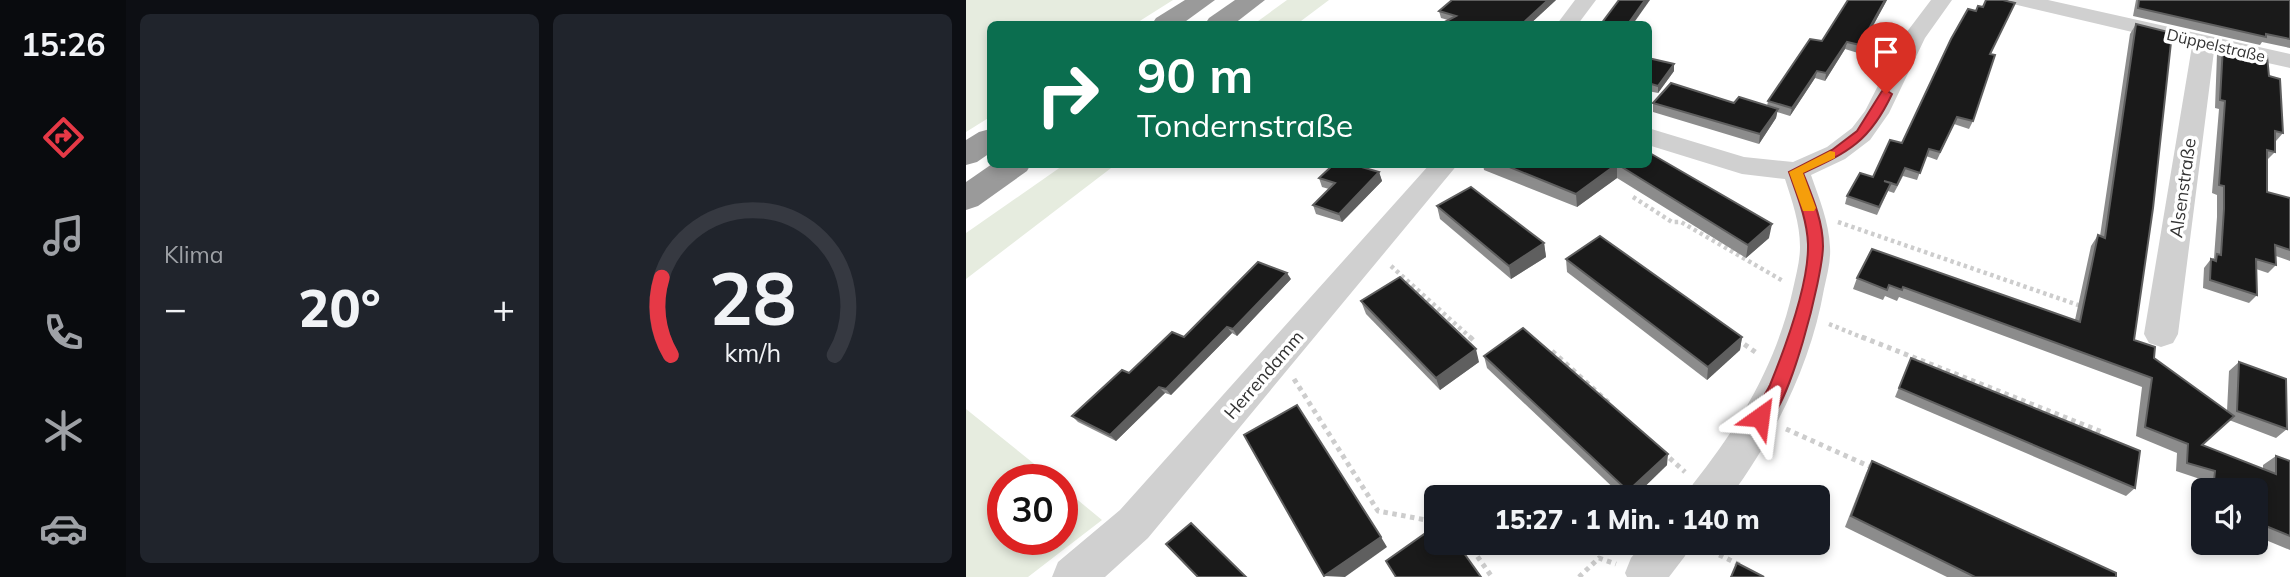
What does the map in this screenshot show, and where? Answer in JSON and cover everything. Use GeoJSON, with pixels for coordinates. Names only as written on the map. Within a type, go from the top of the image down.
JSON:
{"type":"FeatureCollection","features":[{"type":"Feature","properties":{"kind":"highway"},"geometry":{"type":"LineString","coordinates":[[1170,21],[1202,0]]}},
{"type":"Feature","properties":{"kind":"highway"},"geometry":{"type":"LineString","coordinates":[[1222,21],[1252,0]]}},
{"type":"Feature","properties":{"kind":"highway"},"geometry":{"type":"LineString","coordinates":[[966,155],[987,141]]}},
{"type":"Feature","properties":{"kind":"highway"},"geometry":{"type":"LineString","coordinates":[[966,198],[1009,168]]}},
{"type":"Feature","properties":{"kind":"street"},"geometry":{"type":"LineString","coordinates":[[1569,21],[1586,0]]}},
{"type":"Feature","properties":{"kind":"street"},"geometry":{"type":"LineString","coordinates":[[1652,137],[1742,165],[1796,172],[1836,153],[1861,134],[1877,113],[1914,37],[1942,0]]}},
{"type":"Feature","properties":{"kind":"street","name":"Düppelstraße"},"geometry":{"type":"LineString","coordinates":[[2020,0],[2290,61]]}},
{"type":"Feature","properties":{"kind":"street","name":"Alsenstraße"},"geometry":{"type":"LineString","coordinates":[[2161,334],[2204,42]]}},
{"type":"Feature","properties":{"kind":"street","name":"Herrendamm"},"geometry":{"type":"LineString","coordinates":[[1073,577],[1134,524],[1442,168]]}},
{"type":"Feature","properties":{"kind":"street"},"geometry":{"type":"LineString","coordinates":[[1717,485],[1777,390],[1805,305],[1816,246],[1810,212],[1796,172]]}},
{"type":"Feature","properties":{"kind":"path"},"geometry":{"type":"LineString","coordinates":[[1633,197],[1672,222],[1681,222],[1805,305],[2102,432]]}},
{"type":"Feature","properties":{"kind":"path"},"geometry":{"type":"LineString","coordinates":[[1810,212],[2096,311]]}},
{"type":"Feature","properties":{"kind":"path"},"geometry":{"type":"LineString","coordinates":[[1373,249],[1473,341]]}},
{"type":"Feature","properties":{"kind":"path"},"geometry":{"type":"LineString","coordinates":[[1728,332],[1783,373]]}},
{"type":"Feature","properties":{"kind":"path"},"geometry":{"type":"LineString","coordinates":[[1552,351],[1611,405]]}},
{"type":"Feature","properties":{"kind":"path"},"geometry":{"type":"LineString","coordinates":[[1280,357],[1378,511],[1424,520]]}},
{"type":"Feature","properties":{"kind":"path"},"geometry":{"type":"LineString","coordinates":[[1760,417],[1875,468]]}},
{"type":"Feature","properties":{"kind":"path"},"geometry":{"type":"LineString","coordinates":[[1660,449],[1697,485]]}},
{"type":"Feature","properties":{"kind":"path"},"geometry":{"type":"LineString","coordinates":[[1477,555],[1492,577]]}},
{"type":"Feature","properties":{"kind":"path"},"geometry":{"type":"LineString","coordinates":[[1719,555],[1752,571]]}},
{"type":"Feature","properties":{"kind":"shaded area"},"geometry":{"type":"Polygon","coordinates":[[[966,0],[1173,0],[1140,21],[987,21],[987,119],[966,132],[966,0]]]}},
{"type":"Feature","properties":{"kind":"shaded area"},"geometry":{"type":"Polygon","coordinates":[[[1287,0],[1329,0],[1301,21],[1258,21],[1287,0]]]}},
{"type":"Feature","properties":{"kind":"shaded area"},"geometry":{"type":"Polygon","coordinates":[[[1059,168],[1111,168],[966,279],[966,233],[1059,168]]]}},
{"type":"Feature","properties":{"kind":"shaded area"},"geometry":{"type":"Polygon","coordinates":[[[966,409],[1034,464],[987,464],[987,555],[1057,555],[1028,577],[966,577],[966,409]]]}},
{"type":"Feature","properties":{"kind":"shaded area"},"geometry":{"type":"Polygon","coordinates":[[[1078,500],[1102,520],[1078,538],[1078,500]]]}},
{"type":"Feature","properties":{"kind":"building"},"geometry":{"type":"Polygon","coordinates":[[[1452,0],[1548,0],[1525,21],[1447,21],[1456,16],[1439,11],[1452,0]]]}},
{"type":"Feature","properties":{"kind":"building"},"geometry":{"type":"Polygon","coordinates":[[[1619,0],[1645,0],[1630,21],[1603,21],[1619,0]]]}},
{"type":"Feature","properties":{"kind":"building"},"geometry":{"type":"Polygon","coordinates":[[[1848,0],[1885,0],[1860,45],[1847,42],[1826,73],[1817,71],[1792,108],[1768,101],[1810,39],[1822,41],[1848,0]]]}},
{"type":"Feature","properties":{"kind":"building"},"geometry":{"type":"Polygon","coordinates":[[[1986,0],[2015,3],[1990,54],[1995,55],[1973,121],[1957,117],[1940,152],[1929,149],[1920,173],[1905,168],[1897,185],[1891,183],[1879,207],[1847,196],[1860,173],[1873,177],[1890,140],[1902,143],[1968,9],[1976,11],[1978,6],[1983,7],[1986,0]]]}},
{"type":"Feature","properties":{"kind":"building"},"geometry":{"type":"Polygon","coordinates":[[[2139,0],[2290,0],[2290,39],[2266,34],[2266,37],[2138,8],[2139,0]]]}},
{"type":"Feature","properties":{"kind":"building"},"geometry":{"type":"Polygon","coordinates":[[[2136,24],[2172,33],[2153,208],[2134,340],[2155,347],[2154,358],[2234,416],[2202,445],[2276,474],[2276,456],[2290,461],[2290,536],[2268,527],[2268,478],[2214,478],[2215,471],[2187,463],[2188,444],[2145,427],[2152,378],[1903,287],[1902,290],[1889,285],[1887,290],[1857,278],[1872,249],[2080,322],[2098,235],[2105,238],[2136,24]]]}},
{"type":"Feature","properties":{"kind":"building"},"geometry":{"type":"Polygon","coordinates":[[[2223,46],[2267,56],[2269,76],[2280,79],[2283,133],[2275,131],[2275,152],[2267,150],[2267,192],[2290,198],[2290,250],[2275,245],[2276,265],[2256,259],[2257,295],[2210,280],[2211,259],[2216,261],[2217,254],[2221,255],[2224,209],[2224,186],[2219,185],[2225,101],[2220,100],[2223,46]]]}},
{"type":"Feature","properties":{"kind":"building"},"geometry":{"type":"Polygon","coordinates":[[[1652,59],[1674,64],[1658,86],[1652,84],[1652,59]]]}},
{"type":"Feature","properties":{"kind":"building"},"geometry":{"type":"Polygon","coordinates":[[[1671,83],[1734,103],[1739,97],[1778,109],[1760,134],[1653,103],[1671,83]]]}},
{"type":"Feature","properties":{"kind":"building"},"geometry":{"type":"Polygon","coordinates":[[[1652,154],[1772,224],[1748,245],[1623,168],[1652,168],[1652,154]]]}},
{"type":"Feature","properties":{"kind":"building"},"geometry":{"type":"Polygon","coordinates":[[[1330,168],[1365,168],[1379,172],[1339,214],[1313,205],[1335,183],[1319,178],[1330,168]]]}},
{"type":"Feature","properties":{"kind":"building"},"geometry":{"type":"Polygon","coordinates":[[[1512,168],[1612,168],[1576,194],[1512,168]]]}},
{"type":"Feature","properties":{"kind":"building"},"geometry":{"type":"Polygon","coordinates":[[[1471,187],[1544,243],[1509,266],[1437,206],[1471,187]]]}},
{"type":"Feature","properties":{"kind":"building"},"geometry":{"type":"Polygon","coordinates":[[[1600,236],[1742,337],[1708,367],[1566,259],[1600,236]]]}},
{"type":"Feature","properties":{"kind":"building"},"geometry":{"type":"Polygon","coordinates":[[[1258,262],[1287,273],[1233,329],[1227,327],[1166,389],[1159,387],[1110,435],[1072,416],[1122,370],[1129,373],[1172,332],[1184,337],[1258,262]]]}},
{"type":"Feature","properties":{"kind":"building"},"geometry":{"type":"Polygon","coordinates":[[[1400,277],[1476,349],[1436,378],[1361,301],[1400,277]]]}},
{"type":"Feature","properties":{"kind":"building"},"geometry":{"type":"Polygon","coordinates":[[[1523,328],[1668,454],[1634,485],[1622,485],[1484,356],[1523,328]]]}},
{"type":"Feature","properties":{"kind":"building"},"geometry":{"type":"Polygon","coordinates":[[[1911,358],[2140,451],[2135,488],[1899,388],[1911,358]]]}},
{"type":"Feature","properties":{"kind":"building"},"geometry":{"type":"Polygon","coordinates":[[[2239,362],[2286,379],[2287,429],[2237,411],[2239,362]]]}},
{"type":"Feature","properties":{"kind":"building"},"geometry":{"type":"Polygon","coordinates":[[[1297,405],[1381,537],[1324,576],[1244,435],[1297,405]]]}},
{"type":"Feature","properties":{"kind":"building"},"geometry":{"type":"Polygon","coordinates":[[[1872,461],[2116,573],[2116,577],[1975,577],[1851,516],[1872,461]]]}},
{"type":"Feature","properties":{"kind":"building"},"geometry":{"type":"Polygon","coordinates":[[[1191,523],[1246,577],[1198,577],[1166,544],[1191,523]]]}},
{"type":"Feature","properties":{"kind":"building"},"geometry":{"type":"Polygon","coordinates":[[[1424,534],[1424,555],[1465,555],[1481,577],[1396,577],[1386,561],[1424,534]]]}},
{"type":"Feature","properties":{"kind":"building"},"geometry":{"type":"Polygon","coordinates":[[[1737,563],[1764,577],[1731,577],[1737,563]]]}},
{"type":"Feature","properties":{"kind":"slow traffic"},"geometry":{"type":"LineString","coordinates":[[1808,208],[1796,172],[1830,155]]}},
{"type":"Feature","properties":{"kind":"route"},"geometry":{"type":"LineString","coordinates":[[1760,417],[1777,390],[1799,328],[1808,296],[1816,246],[1810,212],[1796,172],[1836,153],[1861,134],[1877,113],[1886,94]]}}]}
